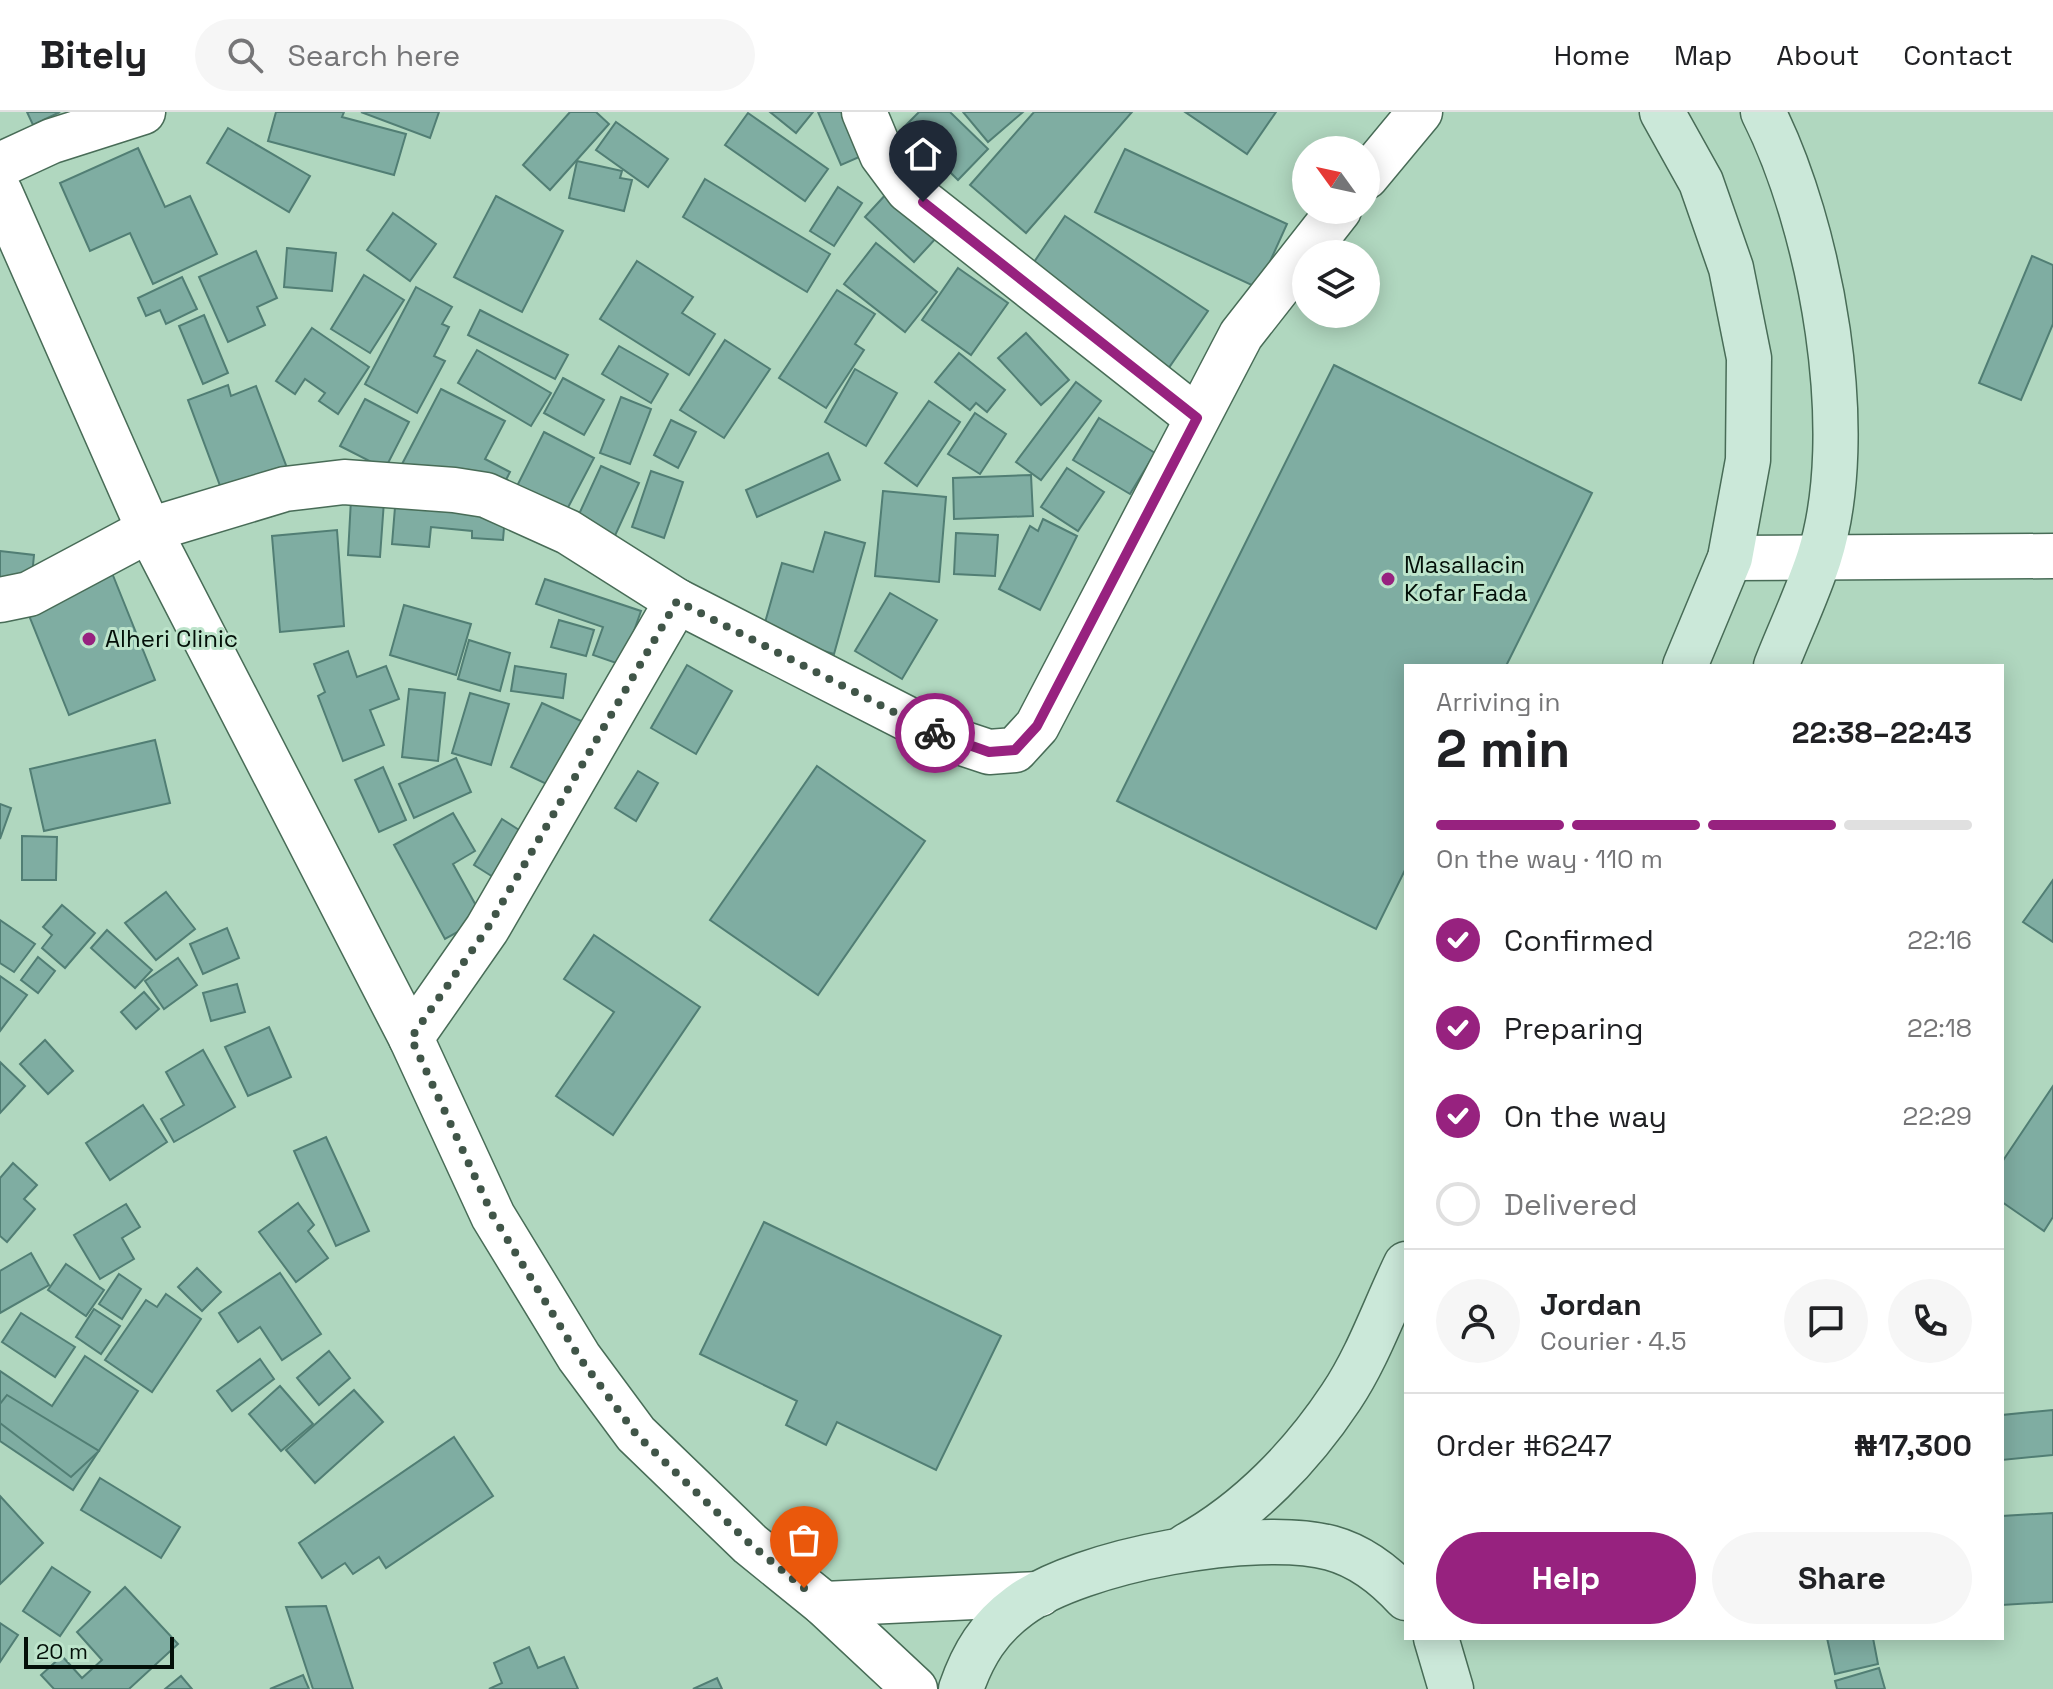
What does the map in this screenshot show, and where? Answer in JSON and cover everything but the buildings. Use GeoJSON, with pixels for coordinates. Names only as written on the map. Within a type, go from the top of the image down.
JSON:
{"type":"FeatureCollection","features":[{"type":"Feature","properties":{"kind":"main road"},"geometry":{"type":"LineString","coordinates":[[1662,112],[1706,196],[1731,268],[1749,358],[1748,460],[1730,558],[1686,664]]}},
{"type":"Feature","properties":{"kind":"main road"},"geometry":{"type":"LineString","coordinates":[[1763,112],[1782,150],[1816,255],[1833,380],[1833,483],[1819,556],[1777,664]]}},
{"type":"Feature","properties":{"kind":"main road"},"geometry":{"type":"LineString","coordinates":[[1177,1551],[1221,1527],[1303,1445],[1342,1396],[1404,1268]]}},
{"type":"Feature","properties":{"kind":"main road"},"geometry":{"type":"LineString","coordinates":[[961,1689],[971,1661],[986,1636],[1020,1605],[1099,1569],[1177,1551],[1291,1540],[1358,1559],[1392,1582],[1404,1596]]}},
{"type":"Feature","properties":{"kind":"main road"},"geometry":{"type":"LineString","coordinates":[[1437,1640],[1451,1689]]}},
{"type":"Feature","properties":{"kind":"street"},"geometry":{"type":"LineString","coordinates":[[0,165],[52,141],[143,112]]}},
{"type":"Feature","properties":{"kind":"street"},"geometry":{"type":"LineString","coordinates":[[864,112],[882,155],[908,190],[1197,418]]}},
{"type":"Feature","properties":{"kind":"street"},"geometry":{"type":"LineString","coordinates":[[1380,160],[1420,112]]}},
{"type":"Feature","properties":{"kind":"street"},"geometry":{"type":"LineString","coordinates":[[0,192],[149,530],[411,1038],[493,1216],[579,1357],[636,1434],[761,1554],[824,1604],[915,1689]]}},
{"type":"Feature","properties":{"kind":"street"},"geometry":{"type":"LineString","coordinates":[[0,600],[29,594],[149,530],[285,489],[344,482],[454,490],[486,495],[568,532],[677,601],[941,736],[989,752],[1015,750],[1037,726],[1241,335],[1328,224]]}},
{"type":"Feature","properties":{"kind":"street"},"geometry":{"type":"LineString","coordinates":[[1730,558],[2053,556]]}},
{"type":"Feature","properties":{"kind":"street"},"geometry":{"type":"LineString","coordinates":[[411,1038],[487,929],[677,601]]}},
{"type":"Feature","properties":{"kind":"street"},"geometry":{"type":"LineString","coordinates":[[824,1604],[1040,1594]]}},
{"type":"Feature","properties":{"kind":"way so far"},"geometry":{"type":"LineString","coordinates":[[804,1588],[750,1544],[636,1434],[579,1357],[493,1216],[411,1038],[487,929],[677,601],[935,733]]}},
{"type":"Feature","properties":{"kind":"place","name":"Masallacin Kofar Fada"},"geometry":{"type":"Point","coordinates":[1388,579]}},
{"type":"Feature","properties":{"kind":"place","name":"Alheri Clinic"},"geometry":{"type":"Point","coordinates":[89,639]}},
{"type":"Feature","properties":{"kind":"route"},"geometry":{"type":"LineString","coordinates":[[923,202],[1197,418],[1037,726],[1015,750],[989,752],[935,733]]}}]}
